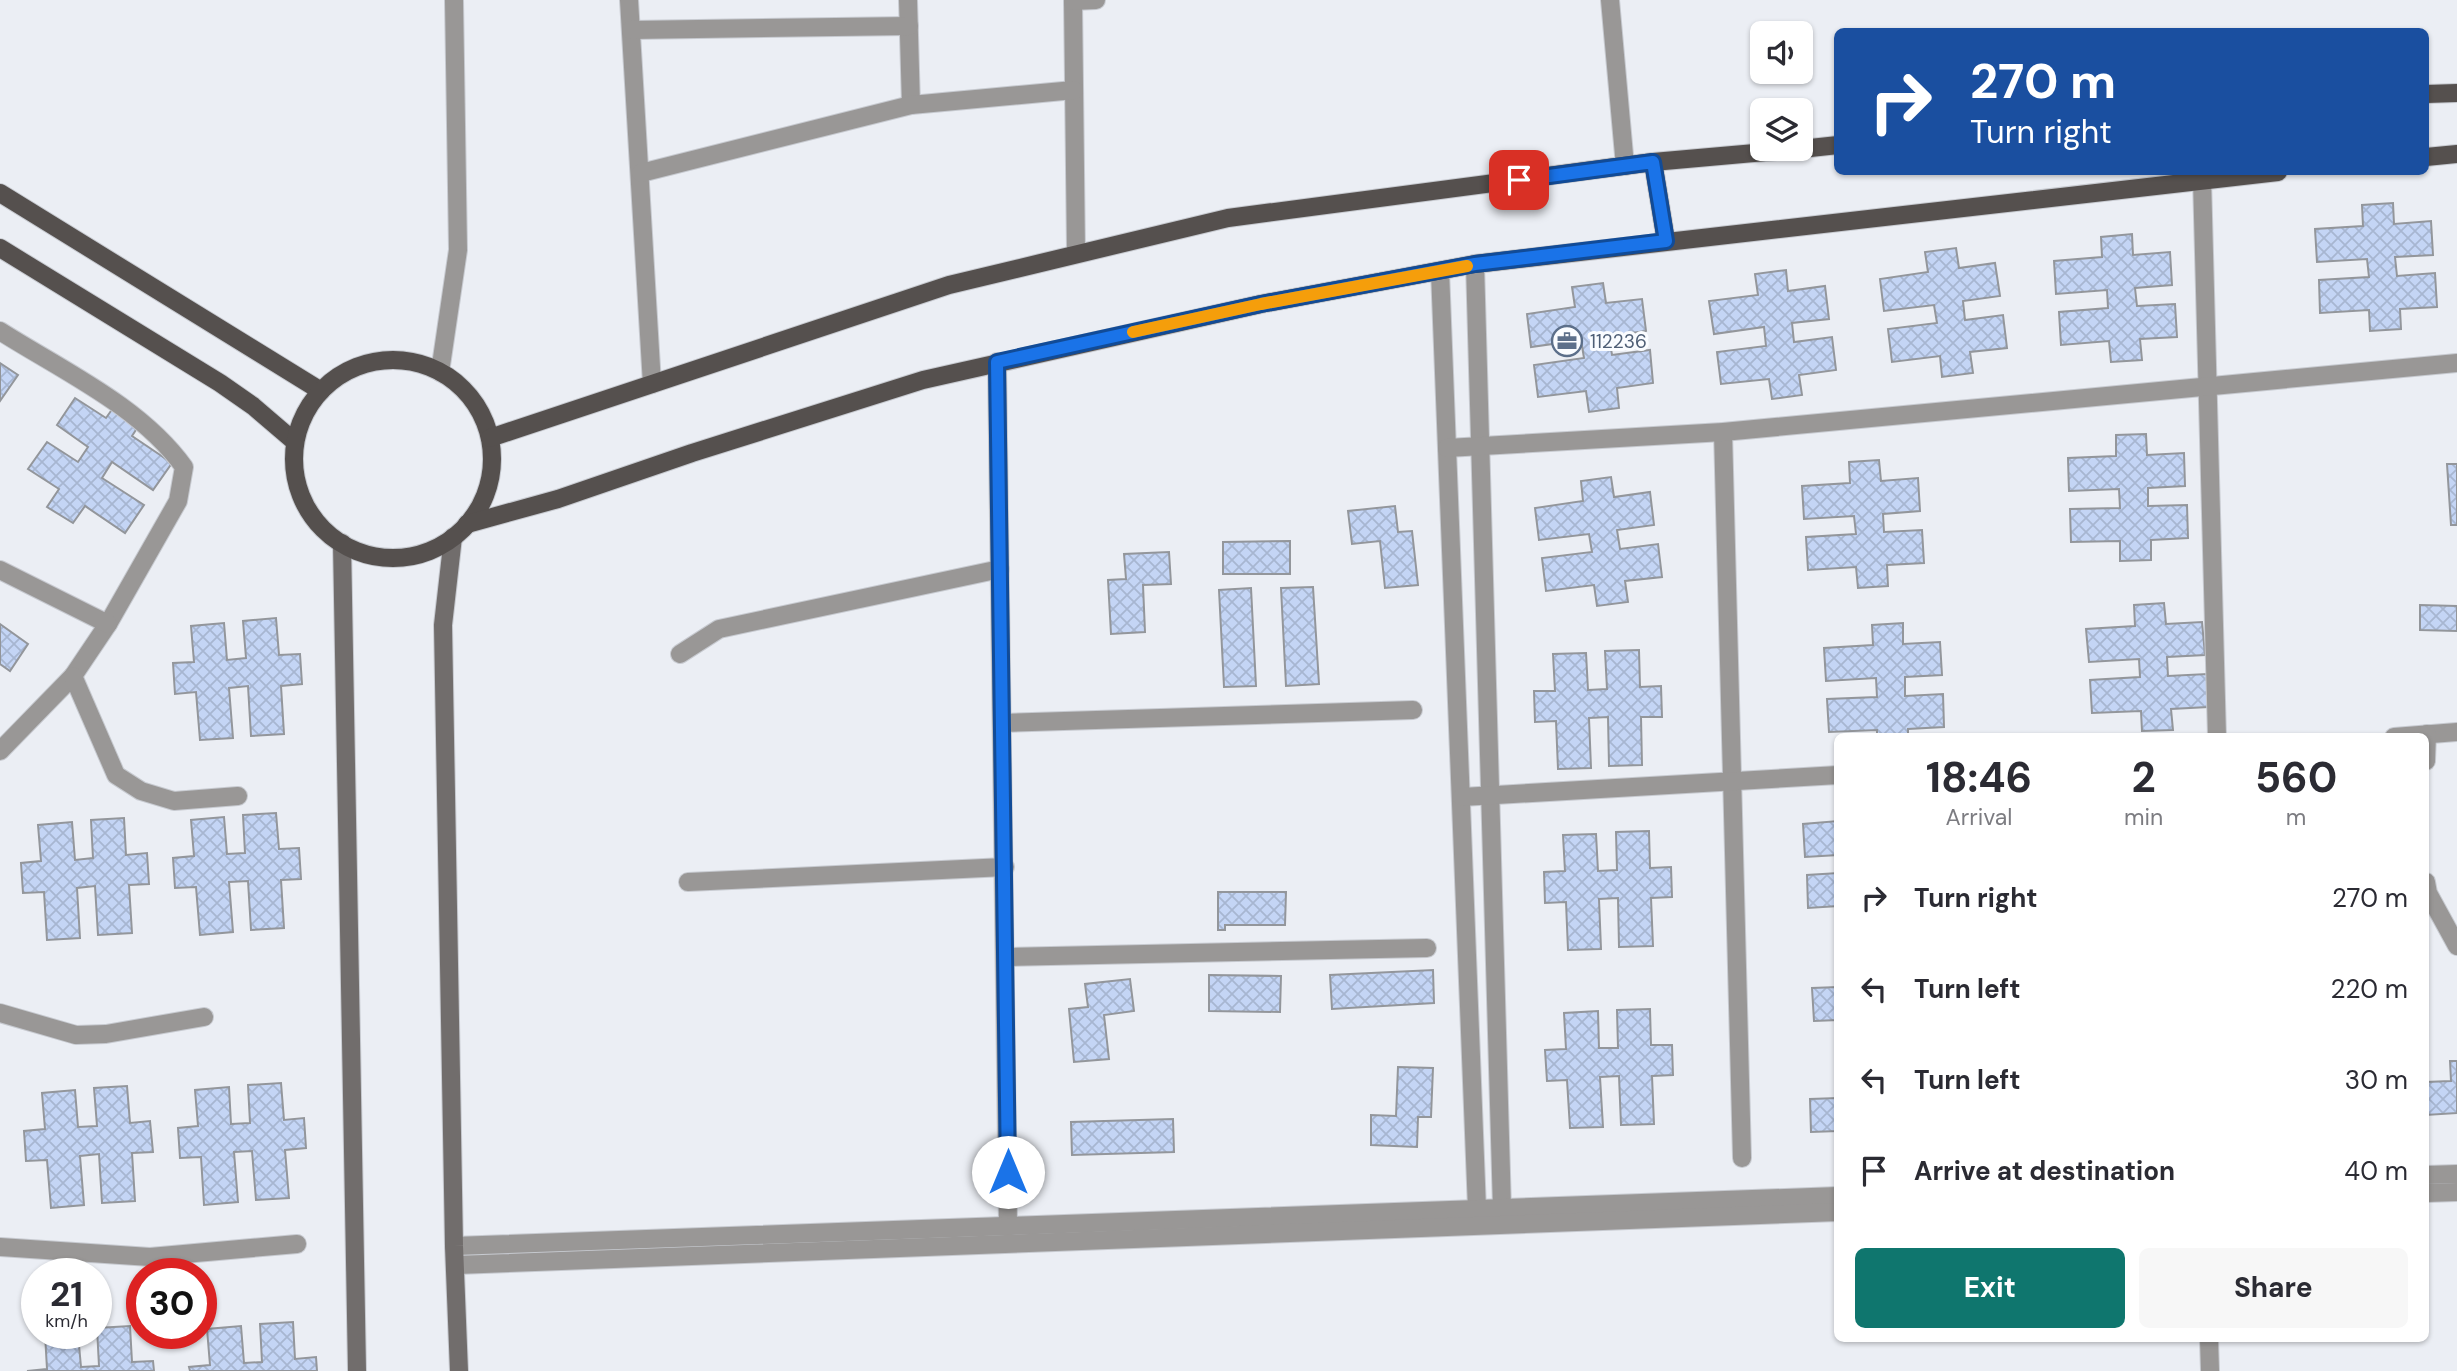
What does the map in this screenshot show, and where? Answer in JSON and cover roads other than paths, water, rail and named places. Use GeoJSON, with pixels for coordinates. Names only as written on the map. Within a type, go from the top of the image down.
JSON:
{"type":"FeatureCollection","features":[{"type":"Feature","properties":{"kind":"main road"},"geometry":{"type":"LineString","coordinates":[[2429,94],[2457,93]]}},
{"type":"Feature","properties":{"kind":"main road"},"geometry":{"type":"LineString","coordinates":[[1813,148],[1834,145]]}},
{"type":"Feature","properties":{"kind":"main road"},"geometry":{"type":"LineString","coordinates":[[490,438],[949,285],[1228,218],[1653,162],[1750,153]]}},
{"type":"Feature","properties":{"kind":"main road"},"geometry":{"type":"LineString","coordinates":[[2429,157],[2457,154]]}},
{"type":"Feature","properties":{"kind":"main road"},"geometry":{"type":"LineString","coordinates":[[1653,162],[1666,241]]}},
{"type":"Feature","properties":{"kind":"main road"},"geometry":{"type":"LineString","coordinates":[[467,524],[558,499],[911,384],[997,362],[1261,304],[1475,264],[2245,175]]}},
{"type":"Feature","properties":{"kind":"main road"},"geometry":{"type":"LineString","coordinates":[[0,192],[321,391]]}},
{"type":"Feature","properties":{"kind":"main road"},"geometry":{"type":"LineString","coordinates":[[0,248],[220,383],[254,406],[295,442]]}},
{"type":"Feature","properties":{"kind":"main road"},"geometry":{"type":"LineString","coordinates":[[407,361],[440,372],[454,381],[477,407],[490,438],[489,484],[476,512],[453,537],[423,552],[398,557],[373,555],[342,543],[322,527],[306,507],[295,476],[295,442],[306,411],[321,391],[341,375],[373,362],[407,361]]}},
{"type":"Feature","properties":{"kind":"main road"},"geometry":{"type":"LineString","coordinates":[[453,537],[443,625],[454,1246],[457,1265],[459,1371]]}},
{"type":"Feature","properties":{"kind":"main road"},"geometry":{"type":"LineString","coordinates":[[342,543],[357,1371]]}},
{"type":"Feature","properties":{"kind":"street"},"geometry":{"type":"LineString","coordinates":[[440,372],[458,250],[454,0]]}},
{"type":"Feature","properties":{"kind":"street"},"geometry":{"type":"LineString","coordinates":[[629,0],[652,384]]}},
{"type":"Feature","properties":{"kind":"street"},"geometry":{"type":"LineString","coordinates":[[908,0],[911,105]]}},
{"type":"Feature","properties":{"kind":"street"},"geometry":{"type":"LineString","coordinates":[[1076,253],[1073,0],[1096,0]]}},
{"type":"Feature","properties":{"kind":"street"},"geometry":{"type":"LineString","coordinates":[[1610,0],[1625,166]]}},
{"type":"Feature","properties":{"kind":"street"},"geometry":{"type":"LineString","coordinates":[[631,30],[909,26]]}},
{"type":"Feature","properties":{"kind":"street"},"geometry":{"type":"LineString","coordinates":[[641,173],[911,105],[1074,90]]}},
{"type":"Feature","properties":{"kind":"street"},"geometry":{"type":"LineString","coordinates":[[2202,179],[2210,386],[2217,733]]}},
{"type":"Feature","properties":{"kind":"street"},"geometry":{"type":"LineString","coordinates":[[1475,264],[1502,1208],[1493,1225]]}},
{"type":"Feature","properties":{"kind":"street"},"geometry":{"type":"LineString","coordinates":[[1440,271],[1477,1209],[1493,1225]]}},
{"type":"Feature","properties":{"kind":"street"},"geometry":{"type":"LineString","coordinates":[[0,331],[134,416],[168,446],[184,467],[178,501],[108,624],[73,676],[0,751]]}},
{"type":"Feature","properties":{"kind":"street"},"geometry":{"type":"LineString","coordinates":[[997,362],[1007,957],[1008,1226]]}},
{"type":"Feature","properties":{"kind":"street"},"geometry":{"type":"LineString","coordinates":[[1447,448],[1723,432],[2457,363]]}},
{"type":"Feature","properties":{"kind":"street"},"geometry":{"type":"LineString","coordinates":[[1723,432],[1742,1158]]}},
{"type":"Feature","properties":{"kind":"street"},"geometry":{"type":"LineString","coordinates":[[680,654],[719,629],[1000,569]]}},
{"type":"Feature","properties":{"kind":"street"},"geometry":{"type":"LineString","coordinates":[[0,570],[108,624]]}},
{"type":"Feature","properties":{"kind":"street"},"geometry":{"type":"LineString","coordinates":[[73,676],[116,775],[141,791],[174,801],[238,796]]}},
{"type":"Feature","properties":{"kind":"street"},"geometry":{"type":"LineString","coordinates":[[1003,723],[1413,710]]}},
{"type":"Feature","properties":{"kind":"street"},"geometry":{"type":"LineString","coordinates":[[2429,734],[2457,732]]}},
{"type":"Feature","properties":{"kind":"street"},"geometry":{"type":"LineString","coordinates":[[1462,797],[1834,775]]}},
{"type":"Feature","properties":{"kind":"street"},"geometry":{"type":"LineString","coordinates":[[688,882],[1005,867]]}},
{"type":"Feature","properties":{"kind":"street"},"geometry":{"type":"LineString","coordinates":[[2429,889],[2457,946]]}},
{"type":"Feature","properties":{"kind":"street"},"geometry":{"type":"LineString","coordinates":[[1007,957],[1427,948]]}},
{"type":"Feature","properties":{"kind":"street"},"geometry":{"type":"LineString","coordinates":[[0,1013],[76,1035],[106,1034],[204,1017]]}},
{"type":"Feature","properties":{"kind":"street"},"geometry":{"type":"LineString","coordinates":[[2429,1175],[2457,1174]]}},
{"type":"Feature","properties":{"kind":"street"},"geometry":{"type":"LineString","coordinates":[[2429,1193],[2457,1192]]}},
{"type":"Feature","properties":{"kind":"street"},"geometry":{"type":"LineString","coordinates":[[454,1246],[1834,1196]]}},
{"type":"Feature","properties":{"kind":"street"},"geometry":{"type":"LineString","coordinates":[[457,1265],[1834,1212]]}},
{"type":"Feature","properties":{"kind":"street"},"geometry":{"type":"LineString","coordinates":[[0,1247],[150,1256],[298,1244]]}},
{"type":"Feature","properties":{"kind":"street"},"geometry":{"type":"LineString","coordinates":[[2210,1342],[2210,1371]]}},
{"type":"Feature","properties":{"kind":"place","name":"112236"},"geometry":{"type":"Point","coordinates":[1567,341]}}]}
